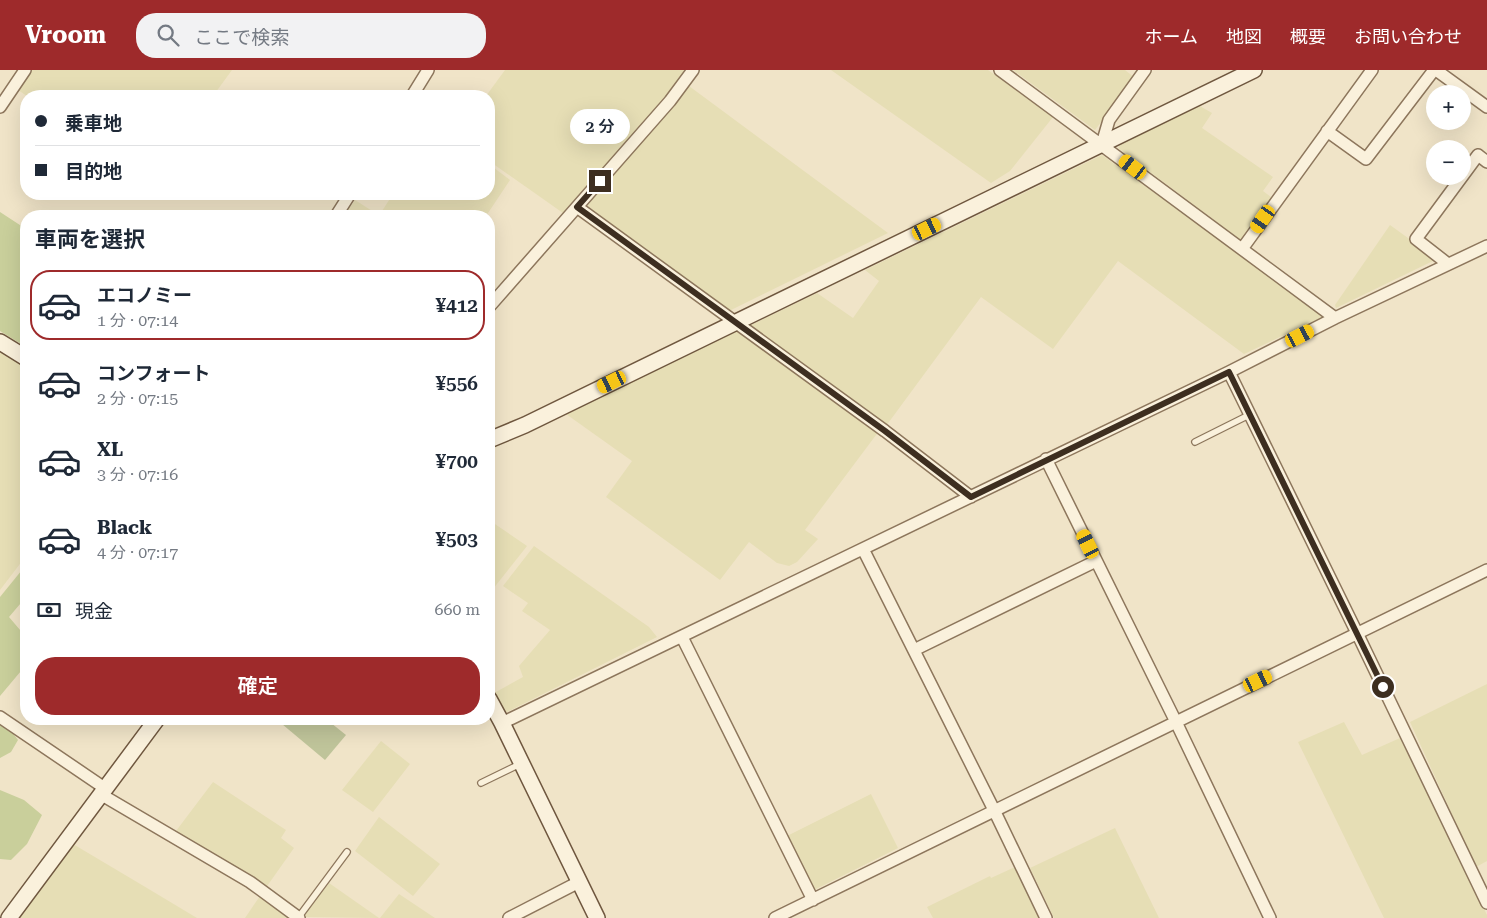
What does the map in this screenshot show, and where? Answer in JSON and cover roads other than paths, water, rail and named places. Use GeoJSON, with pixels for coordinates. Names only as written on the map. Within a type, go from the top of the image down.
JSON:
{"type":"FeatureCollection","features":[{"type":"Feature","properties":{"kind":"street"},"geometry":{"type":"LineString","coordinates":[[0,107],[25,70]]}},
{"type":"Feature","properties":{"kind":"street"},"geometry":{"type":"LineString","coordinates":[[416,90],[428,70]]}},
{"type":"Feature","properties":{"kind":"street"},"geometry":{"type":"LineString","coordinates":[[495,300],[670,101],[693,70]]}},
{"type":"Feature","properties":{"kind":"street"},"geometry":{"type":"LineString","coordinates":[[1000,70],[1335,318]]}},
{"type":"Feature","properties":{"kind":"street"},"geometry":{"type":"LineString","coordinates":[[1102,144],[1109,120],[1145,70]]}},
{"type":"Feature","properties":{"kind":"street"},"geometry":{"type":"LineString","coordinates":[[495,438],[525,425],[1254,70]]}},
{"type":"Feature","properties":{"kind":"street"},"geometry":{"type":"LineString","coordinates":[[1242,249],[1372,70]]}},
{"type":"Feature","properties":{"kind":"street"},"geometry":{"type":"LineString","coordinates":[[1327,132],[1366,159],[1435,70],[1487,107]]}},
{"type":"Feature","properties":{"kind":"street"},"geometry":{"type":"LineString","coordinates":[[1448,264],[1416,239],[1478,155],[1487,162]]}},
{"type":"Feature","properties":{"kind":"street"},"geometry":{"type":"LineString","coordinates":[[577,207],[885,431],[971,497]]}},
{"type":"Feature","properties":{"kind":"street"},"geometry":{"type":"LineString","coordinates":[[502,723],[1487,246]]}},
{"type":"Feature","properties":{"kind":"street"},"geometry":{"type":"LineString","coordinates":[[0,342],[20,354]]}},
{"type":"Feature","properties":{"kind":"street"},"geometry":{"type":"LineString","coordinates":[[1229,372],[1487,903]]}},
{"type":"Feature","properties":{"kind":"street"},"geometry":{"type":"LineString","coordinates":[[1046,459],[1270,918]]}},
{"type":"Feature","properties":{"kind":"street"},"geometry":{"type":"LineString","coordinates":[[863,549],[1046,918]]}},
{"type":"Feature","properties":{"kind":"street"},"geometry":{"type":"LineString","coordinates":[[914,650],[1096,561]]}},
{"type":"Feature","properties":{"kind":"street"},"geometry":{"type":"LineString","coordinates":[[775,918],[1487,570]]}},
{"type":"Feature","properties":{"kind":"street"},"geometry":{"type":"LineString","coordinates":[[682,637],[812,900]]}},
{"type":"Feature","properties":{"kind":"street"},"geometry":{"type":"LineString","coordinates":[[495,710],[597,918]]}},
{"type":"Feature","properties":{"kind":"street"},"geometry":{"type":"LineString","coordinates":[[0,717],[104,792],[250,882],[299,918]]}},
{"type":"Feature","properties":{"kind":"street"},"geometry":{"type":"LineString","coordinates":[[9,918],[154,725]]}},
{"type":"Feature","properties":{"kind":"street"},"geometry":{"type":"LineString","coordinates":[[508,918],[579,882]]}},
{"type":"Feature","properties":{"kind":"lane"},"geometry":{"type":"LineString","coordinates":[[1195,442],[1249,415]]}},
{"type":"Feature","properties":{"kind":"lane"},"geometry":{"type":"LineString","coordinates":[[481,783],[522,763]]}},
{"type":"Feature","properties":{"kind":"lane"},"geometry":{"type":"LineString","coordinates":[[299,918],[347,852]]}}]}
